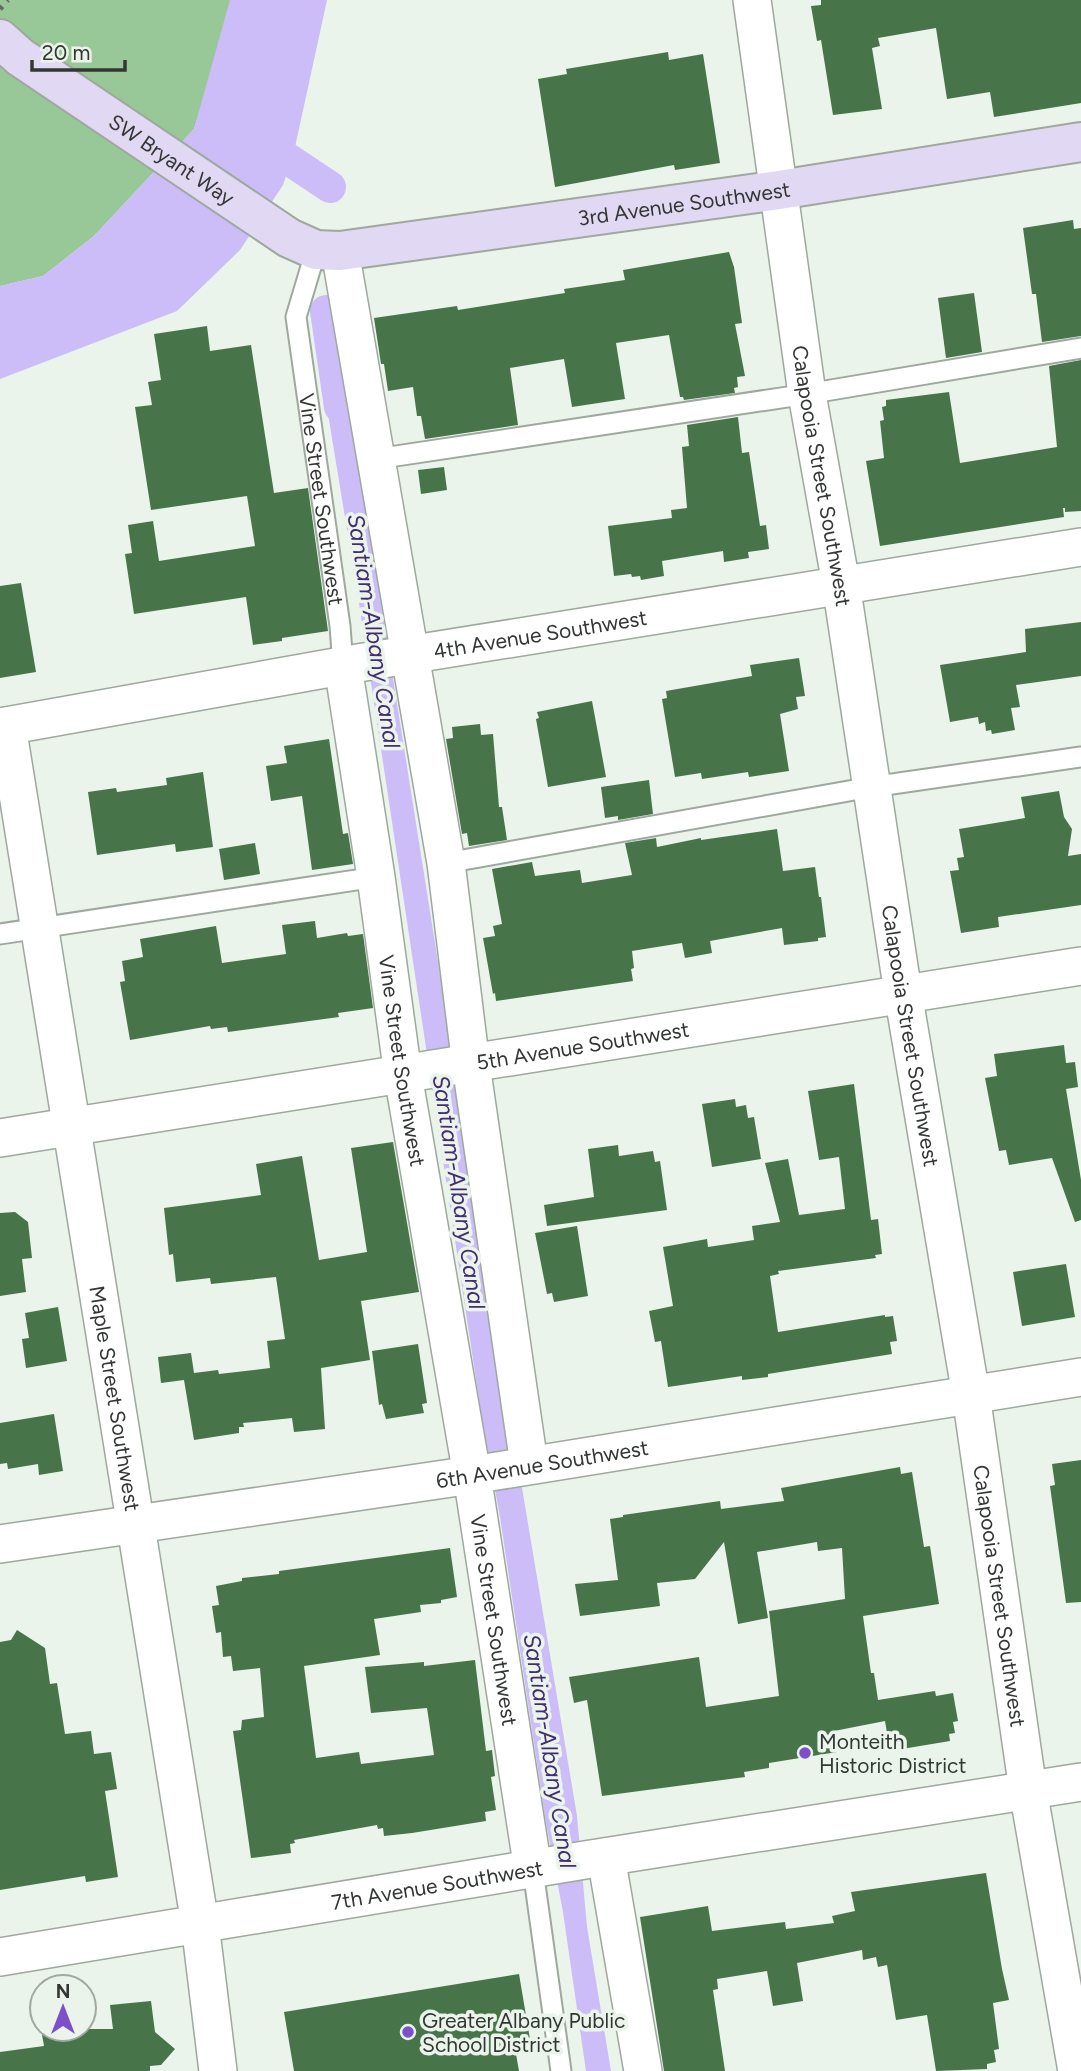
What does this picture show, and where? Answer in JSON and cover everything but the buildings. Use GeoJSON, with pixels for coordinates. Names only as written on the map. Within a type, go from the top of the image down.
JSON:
{"type":"FeatureCollection","features":[{"type":"Feature","properties":{"kind":"street","name":"Calapooia Street Southwest"},"geometry":{"type":"LineString","coordinates":[[752,0],[807,394],[841,584],[903,993],[971,1395],[1028,1790],[1077,2071]]}},
{"type":"Feature","properties":{"kind":"street","name":"SW Bryant Way"},"geometry":{"type":"LineString","coordinates":[[0,39],[20,57],[315,246]]}},
{"type":"Feature","properties":{"kind":"street","name":"3rd Avenue Southwest"},"geometry":{"type":"LineString","coordinates":[[315,246],[779,190],[1081,142]]}},
{"type":"Feature","properties":{"kind":"street"},"geometry":{"type":"LineString","coordinates":[[315,246],[376,459],[404,656],[446,863],[464,1065],[527,1464]]}},
{"type":"Feature","properties":{"kind":"street","name":"4th Avenue Southwest"},"geometry":{"type":"LineString","coordinates":[[3,726],[351,664],[1081,547]]}},
{"type":"Feature","properties":{"kind":"street","name":"Vine Street Southwest"},"geometry":{"type":"LineString","coordinates":[[351,664],[376,877],[479,1473],[569,1863],[643,2071]]}},
{"type":"Feature","properties":{"kind":"street","name":"Maple Street Southwest"},"geometry":{"type":"LineString","coordinates":[[3,726],[39,927],[200,1924],[218,2071]]}},
{"type":"Feature","properties":{"kind":"street","name":"5th Avenue Southwest"},"geometry":{"type":"LineString","coordinates":[[0,1138],[1081,966]]}},
{"type":"Feature","properties":{"kind":"street","name":"6th Avenue Southwest"},"geometry":{"type":"LineString","coordinates":[[0,1544],[479,1473],[1081,1377]]}},
{"type":"Feature","properties":{"kind":"street","name":"7th Avenue Southwest"},"geometry":{"type":"LineString","coordinates":[[0,1957],[1081,1782]]}},
{"type":"Feature","properties":{"kind":"lane","name":"Vine Street Southwest"},"geometry":{"type":"LineString","coordinates":[[315,246],[296,317],[340,626],[351,664]]}},
{"type":"Feature","properties":{"kind":"lane"},"geometry":{"type":"LineString","coordinates":[[376,459],[807,394],[1081,348]]}},
{"type":"Feature","properties":{"kind":"lane"},"geometry":{"type":"LineString","coordinates":[[446,863],[871,786],[1081,757]]}},
{"type":"Feature","properties":{"kind":"lane"},"geometry":{"type":"LineString","coordinates":[[0,934],[376,877]]}},
{"type":"Feature","properties":{"kind":"lane"},"geometry":{"type":"LineString","coordinates":[[561,2071],[569,1863]]}},
{"type":"Feature","properties":{"kind":"green space"},"geometry":{"type":"Polygon","coordinates":[[[0,0],[235,0],[194,129],[94,236],[43,276],[0,286],[0,0]]]}},
{"type":"Feature","properties":{"kind":"water"},"geometry":{"type":"Polygon","coordinates":[[[230,0],[327,0],[295,147],[283,185],[240,250],[177,311],[0,379],[0,286],[43,276],[94,236],[194,129],[230,0]]]}},
{"type":"Feature","properties":{"kind":"water"},"geometry":{"type":"Polygon","coordinates":[[[343,363],[510,1416],[577,1816],[587,1927],[611,2071],[586,2071],[500,1517],[482,1419],[359,603],[323,383],[326,367],[343,363]]]}},
{"type":"Feature","properties":{"kind":"waterway","name":"Santiam-Albany Canal"},"geometry":{"type":"LineString","coordinates":[[255,137],[330,187]]}},
{"type":"Feature","properties":{"kind":"waterway","name":"Santiam-Albany Canal"},"geometry":{"type":"LineString","coordinates":[[326,311],[340,407]]}},
{"type":"Feature","properties":{"kind":"railway"},"geometry":{"type":"LineString","coordinates":[[0,9],[8,0]]}},
{"type":"Feature","properties":{"kind":"place","name":"Monteith Historic District"},"geometry":{"type":"Point","coordinates":[805,1753]}},
{"type":"Feature","properties":{"kind":"place","name":"Greater Albany Public School District"},"geometry":{"type":"Point","coordinates":[408,2032]}}]}
